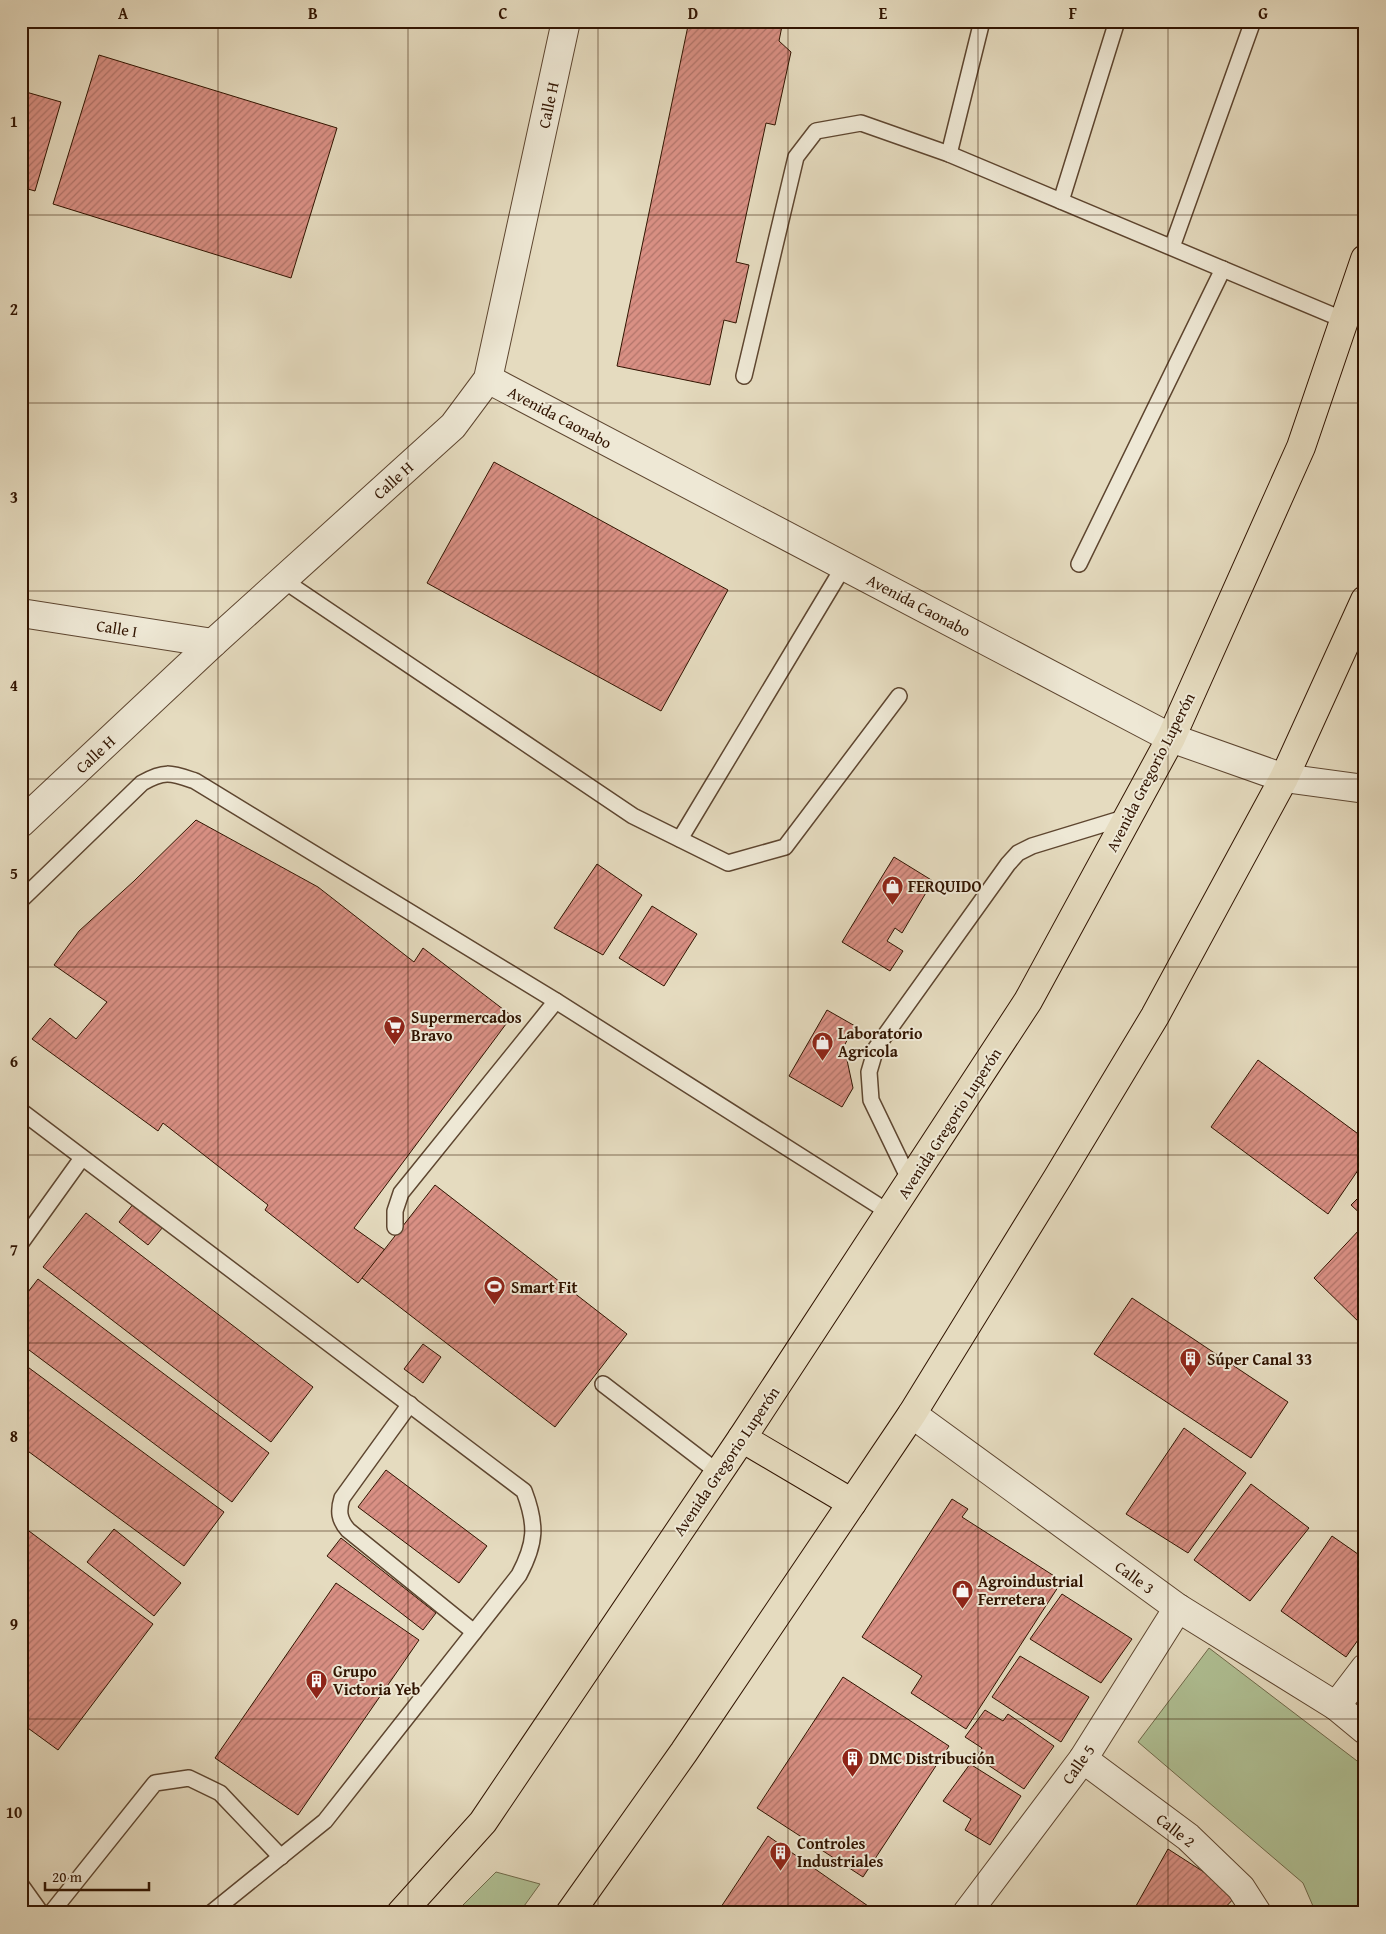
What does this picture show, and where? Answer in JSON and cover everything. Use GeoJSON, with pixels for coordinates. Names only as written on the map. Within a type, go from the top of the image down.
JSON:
{"type":"FeatureCollection","features":[{"type":"Feature","properties":{"kind":"main road","name":"Avenida Gregorio Luperón"},"geometry":{"type":"LineString","coordinates":[[401,1913],[483,1822],[719,1473],[1028,1002],[1171,738],[1301,447],[1365,258]]}},
{"type":"Feature","properties":{"kind":"main road"},"geometry":{"type":"LineString","coordinates":[[570,1913],[684,1752],[912,1414],[1155,1016],[1284,778],[1365,600]]}},
{"type":"Feature","properties":{"kind":"main road"},"geometry":{"type":"LineString","coordinates":[[742,1438],[852,1503]]}},
{"type":"Feature","properties":{"kind":"street","name":"Calle H"},"geometry":{"type":"LineString","coordinates":[[21,822],[213,643],[453,426],[488,378],[566,21]]}},
{"type":"Feature","properties":{"kind":"street","name":"Avenida Caonabo"},"geometry":{"type":"LineString","coordinates":[[488,378],[1171,738],[1284,778],[1365,789]]}},
{"type":"Feature","properties":{"kind":"street","name":"Calle I"},"geometry":{"type":"LineString","coordinates":[[21,613],[213,643]]}},
{"type":"Feature","properties":{"kind":"street","name":"Calle 3"},"geometry":{"type":"LineString","coordinates":[[912,1414],[1178,1608],[1336,1706],[1365,1730]]}},
{"type":"Feature","properties":{"kind":"street","name":"Calle 5"},"geometry":{"type":"LineString","coordinates":[[967,1913],[1083,1759],[1178,1608]]}},
{"type":"Feature","properties":{"kind":"street"},"geometry":{"type":"LineString","coordinates":[[1336,1706],[1365,1668]]}},
{"type":"Feature","properties":{"kind":"street","name":"Calle 2"},"geometry":{"type":"LineString","coordinates":[[1083,1759],[1188,1837],[1241,1888],[1258,1913]]}},
{"type":"Feature","properties":{"kind":"lane"},"geometry":{"type":"LineString","coordinates":[[949,154],[982,21]]}},
{"type":"Feature","properties":{"kind":"lane"},"geometry":{"type":"LineString","coordinates":[[1060,201],[1117,21]]}},
{"type":"Feature","properties":{"kind":"lane"},"geometry":{"type":"LineString","coordinates":[[1172,247],[1253,21]]}},
{"type":"Feature","properties":{"kind":"lane"},"geometry":{"type":"LineString","coordinates":[[744,376],[796,157],[816,130],[861,123],[949,154],[1344,320]]}},
{"type":"Feature","properties":{"kind":"lane"},"geometry":{"type":"LineString","coordinates":[[1079,564],[1224,269]]}},
{"type":"Feature","properties":{"kind":"lane"},"geometry":{"type":"LineString","coordinates":[[680,839],[844,566]]}},
{"type":"Feature","properties":{"kind":"lane"},"geometry":{"type":"LineString","coordinates":[[283,580],[633,816],[728,863],[785,847],[899,696]]}},
{"type":"Feature","properties":{"kind":"lane"},"geometry":{"type":"LineString","coordinates":[[21,900],[142,784],[157,775],[174,774],[195,781],[556,1002],[890,1213]]}},
{"type":"Feature","properties":{"kind":"lane"},"geometry":{"type":"LineString","coordinates":[[910,1181],[871,1100],[869,1072],[876,1048],[1008,864],[1018,853],[1032,846],[1127,818]]}},
{"type":"Feature","properties":{"kind":"lane"},"geometry":{"type":"LineString","coordinates":[[395,1227],[395,1211],[400,1193],[556,1002]]}},
{"type":"Feature","properties":{"kind":"lane"},"geometry":{"type":"LineString","coordinates":[[21,1111],[524,1491],[532,1511],[534,1533],[529,1555],[520,1575],[325,1821],[211,1913]]}},
{"type":"Feature","properties":{"kind":"lane"},"geometry":{"type":"LineString","coordinates":[[21,1243],[82,1158]]}},
{"type":"Feature","properties":{"kind":"lane"},"geometry":{"type":"LineString","coordinates":[[603,1384],[719,1473]]}},
{"type":"Feature","properties":{"kind":"lane"},"geometry":{"type":"LineString","coordinates":[[410,1404],[342,1498],[339,1507],[340,1515],[343,1524],[348,1530],[474,1632]]}},
{"type":"Feature","properties":{"kind":"lane"},"geometry":{"type":"LineString","coordinates":[[51,1913],[155,1783],[189,1778],[220,1793],[281,1857]]}},
{"type":"Feature","properties":{"kind":"lane"},"geometry":{"type":"LineString","coordinates":[[21,1885],[41,1913]]}},
{"type":"Feature","properties":{"kind":"green space"},"geometry":{"type":"Polygon","coordinates":[[[1209,1648],[1365,1767],[1365,1913],[1316,1913],[1303,1883],[1138,1742],[1209,1648]]]}},
{"type":"Feature","properties":{"kind":"green space"},"geometry":{"type":"Polygon","coordinates":[[[496,1872],[540,1884],[519,1913],[455,1913],[496,1872]]]}},
{"type":"Feature","properties":{"kind":"building"},"geometry":{"type":"Polygon","coordinates":[[[689,21],[783,21],[779,41],[791,52],[775,125],[766,123],[736,262],[749,265],[736,323],[724,320],[710,385],[617,366],[689,21]]]}},
{"type":"Feature","properties":{"kind":"building"},"geometry":{"type":"Polygon","coordinates":[[[99,55],[337,128],[291,278],[53,204],[99,55]]]}},
{"type":"Feature","properties":{"kind":"building"},"geometry":{"type":"Polygon","coordinates":[[[26,92],[61,102],[35,191],[21,187],[21,107],[26,92]]]}},
{"type":"Feature","properties":{"kind":"building"},"geometry":{"type":"Polygon","coordinates":[[[494,462],[728,590],[661,711],[427,583],[494,462]]]}},
{"type":"Feature","properties":{"kind":"building"},"geometry":{"type":"Polygon","coordinates":[[[196,820],[318,887],[414,962],[423,948],[512,1016],[354,1228],[385,1250],[358,1283],[265,1210],[268,1205],[163,1123],[158,1131],[32,1039],[50,1018],[76,1039],[107,1002],[54,965],[79,931],[134,881],[196,820]]]}},
{"type":"Feature","properties":{"kind":"building","name":"FERQUIDO"},"geometry":{"type":"Polygon","coordinates":[[[894,857],[933,881],[902,933],[895,928],[887,941],[903,951],[890,971],[842,942],[894,857]]]}},
{"type":"Feature","properties":{"kind":"building"},"geometry":{"type":"Polygon","coordinates":[[[597,864],[642,895],[603,955],[554,928],[597,864]]]}},
{"type":"Feature","properties":{"kind":"building"},"geometry":{"type":"Polygon","coordinates":[[[652,906],[697,934],[664,986],[619,958],[652,906]]]}},
{"type":"Feature","properties":{"kind":"building","name":"Laboratorio Agricola"},"geometry":{"type":"Polygon","coordinates":[[[827,1010],[855,1026],[844,1046],[853,1088],[842,1107],[789,1076],[827,1010]]]}},
{"type":"Feature","properties":{"kind":"building"},"geometry":{"type":"Polygon","coordinates":[[[1258,1060],[1365,1139],[1365,1160],[1328,1214],[1211,1127],[1258,1060]]]}},
{"type":"Feature","properties":{"kind":"building","name":"Smart Fit"},"geometry":{"type":"Polygon","coordinates":[[[435,1185],[627,1334],[555,1427],[362,1278],[435,1185]]]}},
{"type":"Feature","properties":{"kind":"building"},"geometry":{"type":"Polygon","coordinates":[[[1365,1191],[1365,1218],[1351,1205],[1365,1191]]]}},
{"type":"Feature","properties":{"kind":"building"},"geometry":{"type":"Polygon","coordinates":[[[134,1203],[163,1227],[148,1245],[119,1222],[134,1203]]]}},
{"type":"Feature","properties":{"kind":"building"},"geometry":{"type":"Polygon","coordinates":[[[86,1213],[313,1387],[271,1442],[43,1267],[86,1213]]]}},
{"type":"Feature","properties":{"kind":"building"},"geometry":{"type":"Polygon","coordinates":[[[1361,1228],[1365,1232],[1365,1328],[1314,1278],[1361,1228]]]}},
{"type":"Feature","properties":{"kind":"building"},"geometry":{"type":"Polygon","coordinates":[[[38,1279],[269,1453],[232,1502],[21,1344],[21,1301],[38,1279]]]}},
{"type":"Feature","properties":{"kind":"building","name":"Súper Canal 33"},"geometry":{"type":"Polygon","coordinates":[[[1132,1298],[1288,1402],[1251,1458],[1094,1354],[1132,1298]]]}},
{"type":"Feature","properties":{"kind":"building"},"geometry":{"type":"Polygon","coordinates":[[[423,1344],[441,1357],[423,1383],[404,1369],[423,1344]]]}},
{"type":"Feature","properties":{"kind":"building"},"geometry":{"type":"Polygon","coordinates":[[[21,1362],[224,1512],[184,1566],[21,1446],[21,1362]]]}},
{"type":"Feature","properties":{"kind":"building"},"geometry":{"type":"Polygon","coordinates":[[[1184,1428],[1246,1473],[1188,1553],[1126,1514],[1184,1428]]]}},
{"type":"Feature","properties":{"kind":"building"},"geometry":{"type":"Polygon","coordinates":[[[386,1470],[487,1546],[459,1583],[358,1507],[386,1470]]]}},
{"type":"Feature","properties":{"kind":"building"},"geometry":{"type":"Polygon","coordinates":[[[1251,1484],[1309,1528],[1250,1601],[1194,1560],[1251,1484]]]}},
{"type":"Feature","properties":{"kind":"building","name":"Agroindustrial Ferretera"},"geometry":{"type":"Polygon","coordinates":[[[952,1499],[968,1509],[962,1517],[1062,1581],[966,1729],[911,1693],[922,1676],[862,1637],[952,1499]]]}},
{"type":"Feature","properties":{"kind":"building"},"geometry":{"type":"Polygon","coordinates":[[[21,1525],[153,1624],[58,1750],[21,1723],[21,1525]]]}},
{"type":"Feature","properties":{"kind":"building"},"geometry":{"type":"Polygon","coordinates":[[[114,1529],[181,1583],[154,1616],[87,1562],[114,1529]]]}},
{"type":"Feature","properties":{"kind":"building"},"geometry":{"type":"Polygon","coordinates":[[[1332,1536],[1365,1559],[1365,1630],[1346,1657],[1281,1611],[1332,1536]]]}},
{"type":"Feature","properties":{"kind":"building"},"geometry":{"type":"Polygon","coordinates":[[[341,1538],[436,1613],[423,1630],[327,1556],[341,1538]]]}},
{"type":"Feature","properties":{"kind":"building","name":"Grupo Victoria Yeb"},"geometry":{"type":"Polygon","coordinates":[[[336,1583],[419,1640],[298,1815],[215,1758],[336,1583]]]}},
{"type":"Feature","properties":{"kind":"building"},"geometry":{"type":"Polygon","coordinates":[[[1062,1594],[1132,1639],[1101,1683],[1030,1639],[1062,1594]]]}},
{"type":"Feature","properties":{"kind":"building"},"geometry":{"type":"Polygon","coordinates":[[[1020,1656],[1089,1697],[1061,1742],[992,1697],[1020,1656]]]}},
{"type":"Feature","properties":{"kind":"building","name":"DMC Distribución"},"geometry":{"type":"Polygon","coordinates":[[[843,1677],[949,1746],[863,1877],[757,1808],[843,1677]]]}},
{"type":"Feature","properties":{"kind":"building"},"geometry":{"type":"Polygon","coordinates":[[[985,1710],[1003,1721],[1008,1714],[1054,1746],[1024,1789],[976,1757],[982,1748],[965,1737],[985,1710]]]}},
{"type":"Feature","properties":{"kind":"building"},"geometry":{"type":"Polygon","coordinates":[[[970,1764],[1021,1796],[990,1845],[965,1830],[971,1819],[943,1801],[970,1764]]]}},
{"type":"Feature","properties":{"kind":"building","name":"Controles Industriales"},"geometry":{"type":"Polygon","coordinates":[[[768,1836],[868,1906],[864,1913],[717,1913],[768,1836]]]}},
{"type":"Feature","properties":{"kind":"building"},"geometry":{"type":"Polygon","coordinates":[[[1168,1849],[1238,1894],[1220,1913],[1132,1913],[1168,1849]]]}},
{"type":"Feature","properties":{"kind":"place","name":"FERQUIDO"},"geometry":{"type":"Point","coordinates":[892,905]}},
{"type":"Feature","properties":{"kind":"place","name":"Supermercados Bravo"},"geometry":{"type":"Point","coordinates":[395,1045]}},
{"type":"Feature","properties":{"kind":"place","name":"Laboratorio Agricola"},"geometry":{"type":"Point","coordinates":[822,1061]}},
{"type":"Feature","properties":{"kind":"place","name":"Smart Fit"},"geometry":{"type":"Point","coordinates":[495,1306]}},
{"type":"Feature","properties":{"kind":"place","name":"Súper Canal 33"},"geometry":{"type":"Point","coordinates":[1191,1378]}},
{"type":"Feature","properties":{"kind":"place","name":"Agroindustrial Ferretera"},"geometry":{"type":"Point","coordinates":[962,1609]}},
{"type":"Feature","properties":{"kind":"place","name":"Grupo Victoria Yeb"},"geometry":{"type":"Point","coordinates":[317,1699]}},
{"type":"Feature","properties":{"kind":"place","name":"DMC Distribución"},"geometry":{"type":"Point","coordinates":[853,1777]}},
{"type":"Feature","properties":{"kind":"place","name":"Controles Industriales"},"geometry":{"type":"Point","coordinates":[781,1871]}}]}
